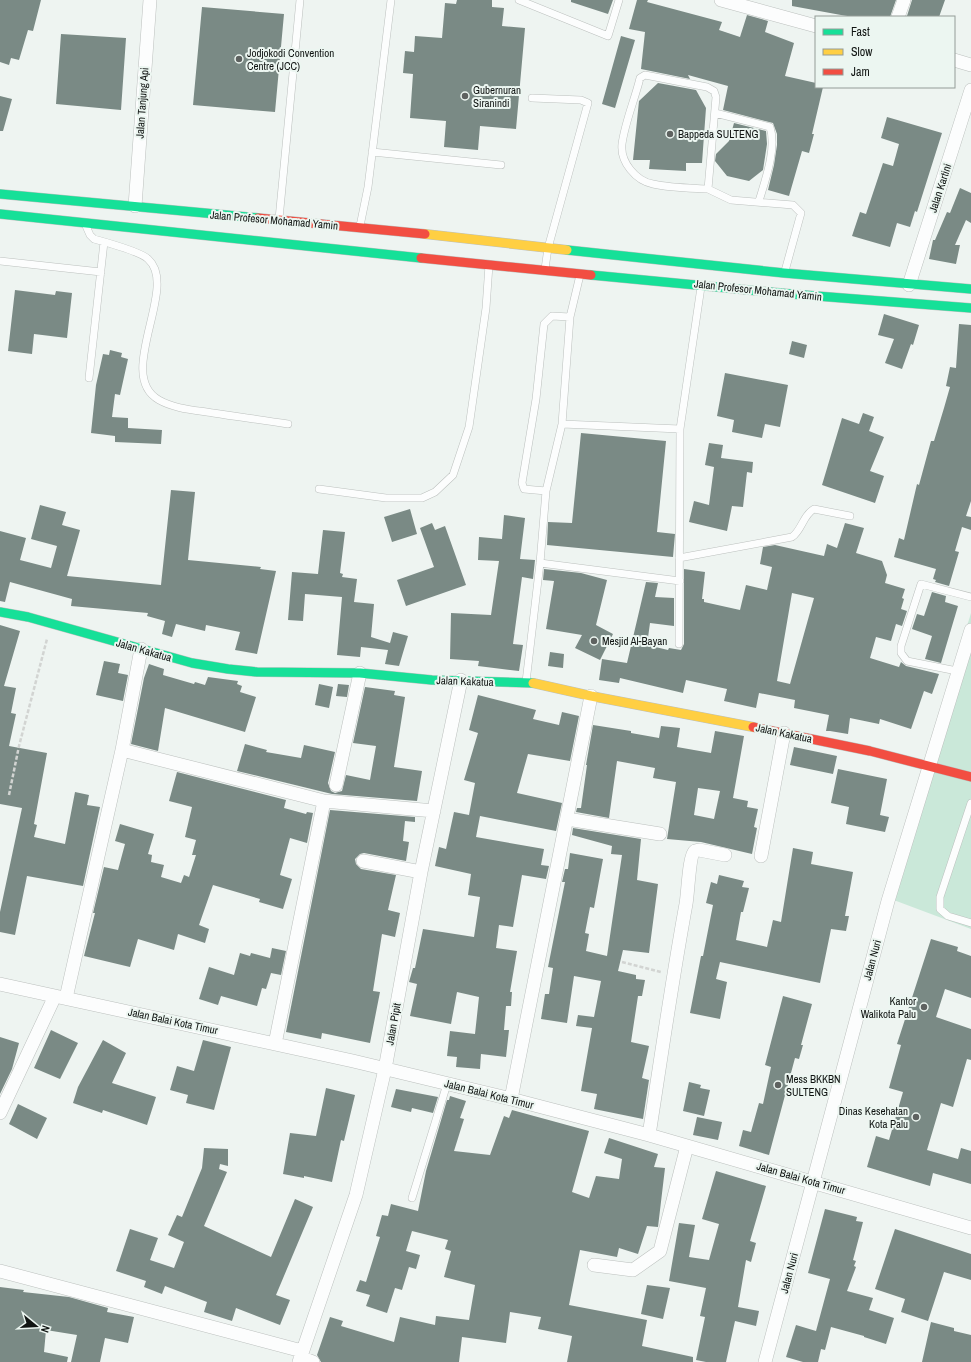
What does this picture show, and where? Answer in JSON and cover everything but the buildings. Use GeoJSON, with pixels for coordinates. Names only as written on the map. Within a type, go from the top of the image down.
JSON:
{"type":"FeatureCollection","features":[{"type":"Feature","properties":{"kind":"main road","name":"Jalan Profesor Mohamad Yamin"},"geometry":{"type":"LineString","coordinates":[[0,194],[279,220],[359,240],[489,265],[791,294],[971,308]]}},
{"type":"Feature","properties":{"kind":"main road","name":"Jalan Profesor Mohamad Yamin"},"geometry":{"type":"LineString","coordinates":[[0,214],[86,224],[359,240],[548,248],[784,273],[909,285],[971,289]]}},
{"type":"Feature","properties":{"kind":"main road","name":"Jalan Kakatua"},"geometry":{"type":"LineString","coordinates":[[0,612],[52,624],[192,664],[228,669],[263,672],[360,673],[461,680],[526,682],[552,686],[591,696],[784,733],[930,765],[971,777]]}},
{"type":"Feature","properties":{"kind":"street","name":"Jalan Tanjung Api"},"geometry":{"type":"LineString","coordinates":[[135,206],[150,0]]}},
{"type":"Feature","properties":{"kind":"street"},"geometry":{"type":"LineString","coordinates":[[721,0],[815,26]]}},
{"type":"Feature","properties":{"kind":"street"},"geometry":{"type":"LineString","coordinates":[[898,16],[904,0]]}},
{"type":"Feature","properties":{"kind":"street"},"geometry":{"type":"LineString","coordinates":[[955,60],[971,65]]}},
{"type":"Feature","properties":{"kind":"street","name":"Jalan Kartini"},"geometry":{"type":"LineString","coordinates":[[909,285],[971,90]]}},
{"type":"Feature","properties":{"kind":"street","name":"Jalan Nuri"},"geometry":{"type":"LineString","coordinates":[[765,1362],[888,901],[957,671],[971,630]]}},
{"type":"Feature","properties":{"kind":"street"},"geometry":{"type":"LineString","coordinates":[[0,1113],[61,997],[122,750],[141,649]]}},
{"type":"Feature","properties":{"kind":"street"},"geometry":{"type":"LineString","coordinates":[[336,785],[360,673]]}},
{"type":"Feature","properties":{"kind":"street","name":"Jalan Pipit"},"geometry":{"type":"LineString","coordinates":[[301,1357],[356,1195],[385,1069],[421,872],[461,680]]}},
{"type":"Feature","properties":{"kind":"street"},"geometry":{"type":"LineString","coordinates":[[511,1099],[534,976],[591,696]]}},
{"type":"Feature","properties":{"kind":"street"},"geometry":{"type":"LineString","coordinates":[[761,856],[784,733]]}},
{"type":"Feature","properties":{"kind":"street"},"geometry":{"type":"LineString","coordinates":[[122,750],[324,801],[434,811]]}},
{"type":"Feature","properties":{"kind":"street"},"geometry":{"type":"LineString","coordinates":[[275,1044],[324,801]]}},
{"type":"Feature","properties":{"kind":"street"},"geometry":{"type":"LineString","coordinates":[[567,819],[660,834]]}},
{"type":"Feature","properties":{"kind":"street"},"geometry":{"type":"LineString","coordinates":[[649,1135],[673,975],[689,887],[690,859],[693,853],[703,850],[725,855]]}},
{"type":"Feature","properties":{"kind":"street"},"geometry":{"type":"LineString","coordinates":[[363,861],[421,872]]}},
{"type":"Feature","properties":{"kind":"street","name":"Jalan Balai Kota Timur"},"geometry":{"type":"LineString","coordinates":[[0,984],[275,1044],[511,1099],[649,1135],[814,1181],[971,1228]]}},
{"type":"Feature","properties":{"kind":"street"},"geometry":{"type":"LineString","coordinates":[[594,1265],[633,1270],[660,1251],[687,1146]]}},
{"type":"Feature","properties":{"kind":"street"},"geometry":{"type":"LineString","coordinates":[[0,1271],[301,1357],[313,1362]]}},
{"type":"Feature","properties":{"kind":"lane"},"geometry":{"type":"LineString","coordinates":[[279,220],[300,0]]}},
{"type":"Feature","properties":{"kind":"lane"},"geometry":{"type":"LineString","coordinates":[[359,240],[372,152],[391,0]]}},
{"type":"Feature","properties":{"kind":"lane"},"geometry":{"type":"LineString","coordinates":[[519,0],[608,36],[619,0]]}},
{"type":"Feature","properties":{"kind":"lane"},"geometry":{"type":"LineString","coordinates":[[708,189],[716,97],[714,90],[707,87],[645,75],[640,78],[622,145],[625,161],[631,170],[640,180],[652,184],[708,189],[731,200],[759,201],[793,205],[801,213],[784,273]]}},
{"type":"Feature","properties":{"kind":"lane"},"geometry":{"type":"LineString","coordinates":[[532,98],[581,100],[588,103],[548,248],[545,270]]}},
{"type":"Feature","properties":{"kind":"lane"},"geometry":{"type":"LineString","coordinates":[[715,113],[770,127],[773,137],[767,172],[759,201]]}},
{"type":"Feature","properties":{"kind":"lane"},"geometry":{"type":"LineString","coordinates":[[372,152],[501,165]]}},
{"type":"Feature","properties":{"kind":"lane"},"geometry":{"type":"LineString","coordinates":[[86,224],[90,235],[94,240],[104,242],[148,258],[157,270],[159,286],[152,313],[142,368],[148,390],[159,400],[186,409],[288,424]]}},
{"type":"Feature","properties":{"kind":"lane"},"geometry":{"type":"LineString","coordinates":[[89,378],[104,242]]}},
{"type":"Feature","properties":{"kind":"lane"},"geometry":{"type":"LineString","coordinates":[[0,261],[101,272]]}},
{"type":"Feature","properties":{"kind":"lane"},"geometry":{"type":"LineString","coordinates":[[319,489],[386,498],[422,498],[435,492],[453,475],[469,427],[486,308],[489,265]]}},
{"type":"Feature","properties":{"kind":"lane"},"geometry":{"type":"LineString","coordinates":[[526,682],[540,563],[546,491],[562,424],[570,317],[581,274]]}},
{"type":"Feature","properties":{"kind":"lane"},"geometry":{"type":"LineString","coordinates":[[679,644],[680,429],[701,285]]}},
{"type":"Feature","properties":{"kind":"lane"},"geometry":{"type":"LineString","coordinates":[[546,491],[524,489],[522,483],[536,399],[544,324],[552,316],[570,317]]}},
{"type":"Feature","properties":{"kind":"lane"},"geometry":{"type":"LineString","coordinates":[[562,424],[680,429]]}},
{"type":"Feature","properties":{"kind":"lane"},"geometry":{"type":"LineString","coordinates":[[679,558],[792,537],[796,534],[809,512],[814,509],[850,516]]}},
{"type":"Feature","properties":{"kind":"lane"},"geometry":{"type":"LineString","coordinates":[[540,563],[680,581]]}},
{"type":"Feature","properties":{"kind":"lane"},"geometry":{"type":"LineString","coordinates":[[957,671],[907,661],[901,653],[902,646],[921,584],[971,597]]}},
{"type":"Feature","properties":{"kind":"lane"},"geometry":{"type":"LineString","coordinates":[[971,803],[940,897],[940,908],[948,916],[971,923]]}},
{"type":"Feature","properties":{"kind":"lane"},"geometry":{"type":"LineString","coordinates":[[412,1198],[447,1084]]}},
{"type":"Feature","properties":{"kind":"path"},"geometry":{"type":"LineString","coordinates":[[9,795],[18,746],[52,624]]}},
{"type":"Feature","properties":{"kind":"path"},"geometry":{"type":"LineString","coordinates":[[622,962],[673,975]]}},
{"type":"Feature","properties":{"kind":"green space"},"geometry":{"type":"Polygon","coordinates":[[[971,613],[971,929],[891,899],[925,764],[971,613]]]}},
{"type":"Feature","properties":{"kind":"traffic: fast"},"geometry":{"type":"LineString","coordinates":[[0,194],[258,218]]}},
{"type":"Feature","properties":{"kind":"traffic: fast"},"geometry":{"type":"LineString","coordinates":[[0,214],[421,258]]}},
{"type":"Feature","properties":{"kind":"traffic: fast"},"geometry":{"type":"LineString","coordinates":[[567,250],[784,273],[971,289]]}},
{"type":"Feature","properties":{"kind":"traffic: fast"},"geometry":{"type":"LineString","coordinates":[[591,275],[791,294],[971,308]]}},
{"type":"Feature","properties":{"kind":"traffic: fast"},"geometry":{"type":"LineString","coordinates":[[0,612],[28,617],[192,663],[228,669],[257,672],[360,673],[432,680],[533,683]]}},
{"type":"Feature","properties":{"kind":"traffic: slow"},"geometry":{"type":"LineString","coordinates":[[425,234],[567,250]]}},
{"type":"Feature","properties":{"kind":"traffic: slow"},"geometry":{"type":"LineString","coordinates":[[533,683],[591,696],[753,727]]}},
{"type":"Feature","properties":{"kind":"traffic: jam"},"geometry":{"type":"LineString","coordinates":[[258,218],[425,234]]}},
{"type":"Feature","properties":{"kind":"traffic: jam"},"geometry":{"type":"LineString","coordinates":[[421,258],[591,275]]}},
{"type":"Feature","properties":{"kind":"traffic: jam"},"geometry":{"type":"LineString","coordinates":[[753,727],[870,751],[971,777]]}},
{"type":"Feature","properties":{"kind":"place","name":"Jodjokodi Convention Centre (JCC)"},"geometry":{"type":"Point","coordinates":[239,59]}},
{"type":"Feature","properties":{"kind":"place","name":"Gubernuran Siranindi"},"geometry":{"type":"Point","coordinates":[465,96]}},
{"type":"Feature","properties":{"kind":"place","name":"Bappeda SULTENG"},"geometry":{"type":"Point","coordinates":[670,134]}},
{"type":"Feature","properties":{"kind":"place","name":"Mesjid Al-Bayan"},"geometry":{"type":"Point","coordinates":[594,641]}},
{"type":"Feature","properties":{"kind":"place","name":"Kantor Walikota Palu"},"geometry":{"type":"Point","coordinates":[924,1007]}},
{"type":"Feature","properties":{"kind":"place","name":"Mess BKKBN SULTENG"},"geometry":{"type":"Point","coordinates":[778,1085]}},
{"type":"Feature","properties":{"kind":"place","name":"Dinas Kesehatan Kota Palu"},"geometry":{"type":"Point","coordinates":[916,1117]}}]}
